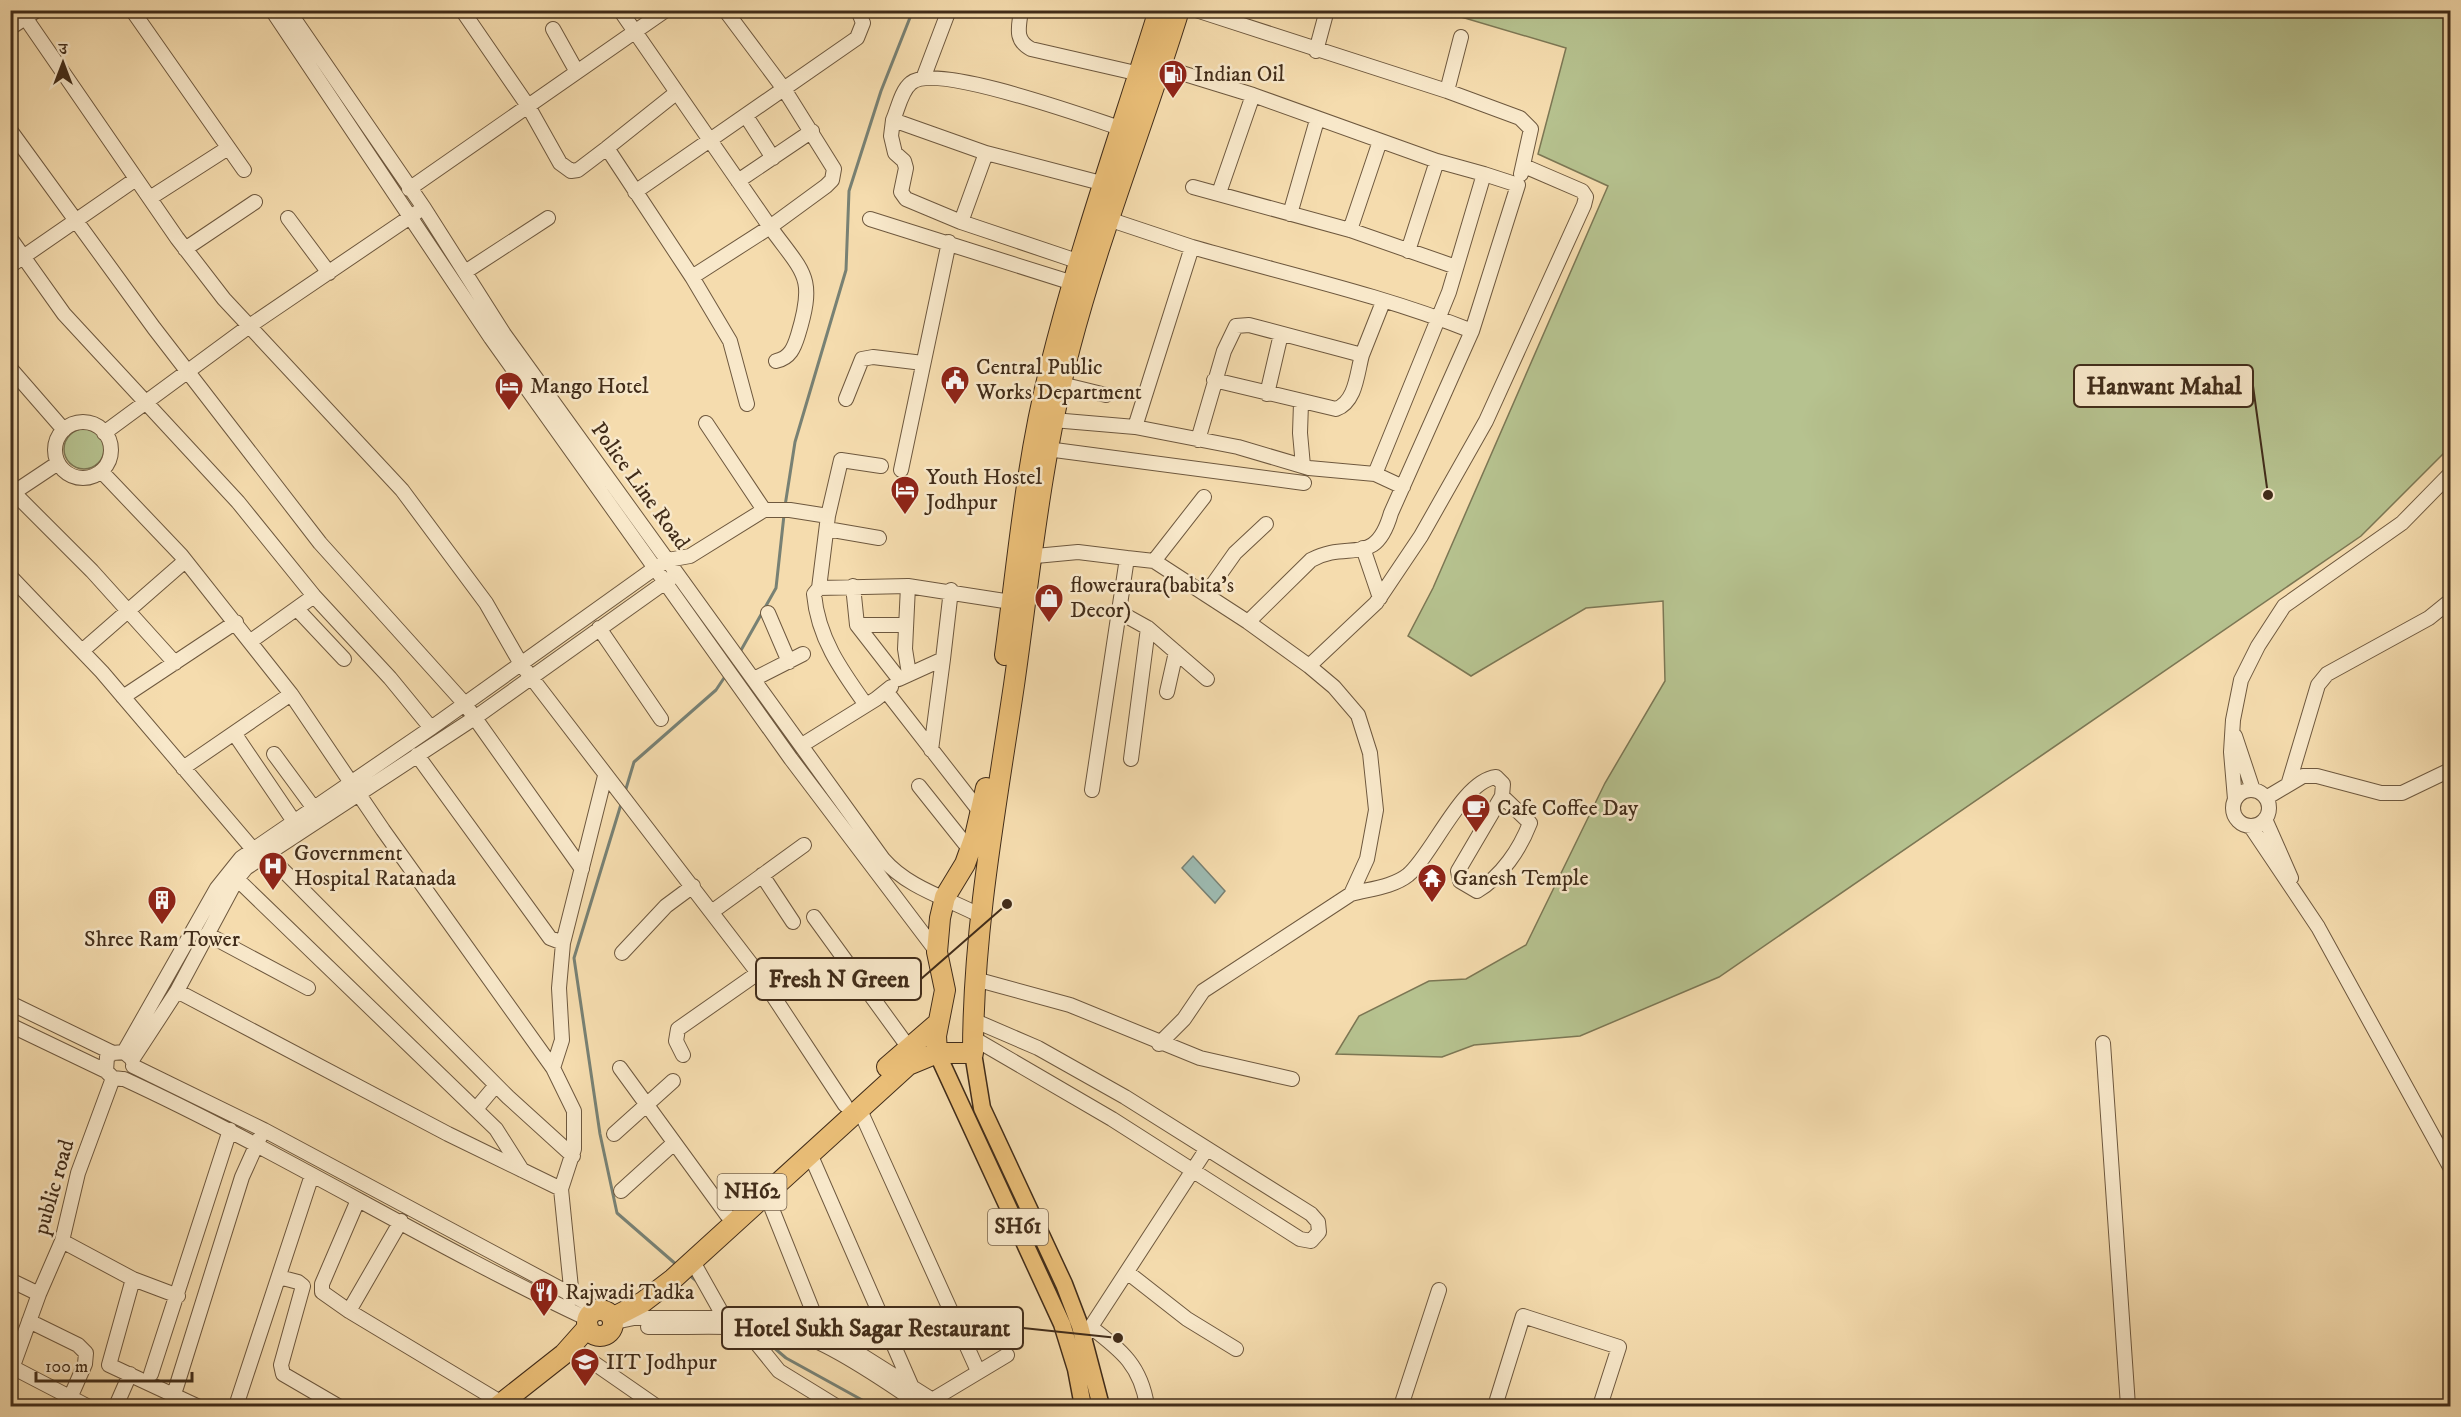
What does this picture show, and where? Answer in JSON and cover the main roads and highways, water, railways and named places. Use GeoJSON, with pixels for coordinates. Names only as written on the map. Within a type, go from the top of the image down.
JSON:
{"type":"FeatureCollection","features":[{"type":"Feature","properties":{"kind":"highway"},"geometry":{"type":"LineString","coordinates":[[973,1037],[975,979],[981,916],[1024,557],[1026,482],[1073,283],[1159,10]]}},
{"type":"Feature","properties":{"kind":"highway"},"geometry":{"type":"LineString","coordinates":[[937,1053],[938,1023],[945,990],[938,952],[940,918],[945,897],[965,864],[981,813],[1011,602],[1024,557],[1061,384],[1108,219],[1162,67],[1179,10]]}},
{"type":"Feature","properties":{"kind":"highway","name":"NH62"},"geometry":{"type":"LineString","coordinates":[[504,1406],[581,1353],[600,1321],[656,1293],[811,1156],[852,1107],[909,1048],[938,1023]]}},
{"type":"Feature","properties":{"kind":"highway","name":"NH62"},"geometry":{"type":"LineString","coordinates":[[504,1406],[600,1321],[651,1284],[852,1107],[908,1065],[973,1037]]}},
{"type":"Feature","properties":{"kind":"main road","name":"SH61"},"geometry":{"type":"LineString","coordinates":[[973,1037],[982,1108],[1088,1334],[1101,1407]]}},
{"type":"Feature","properties":{"kind":"main road","name":"SH61"},"geometry":{"type":"LineString","coordinates":[[937,1053],[1062,1324],[1076,1369],[1083,1407]]}},
{"type":"Feature","properties":{"kind":"water"},"geometry":{"type":"Polygon","coordinates":[[[1193,856],[1225,891],[1215,903],[1182,868],[1193,856]]]}},
{"type":"Feature","properties":{"kind":"waterway"},"geometry":{"type":"LineString","coordinates":[[785,506],[795,442],[846,270],[849,191],[881,91],[913,10]]}},
{"type":"Feature","properties":{"kind":"waterway"},"geometry":{"type":"LineString","coordinates":[[740,652],[776,588],[784,515]]}},
{"type":"Feature","properties":{"kind":"waterway"},"geometry":{"type":"LineString","coordinates":[[625,792],[634,762],[716,690],[726,675]]}},
{"type":"Feature","properties":{"kind":"waterway"},"geometry":{"type":"LineString","coordinates":[[622,801],[574,958],[600,1134],[617,1213],[678,1266]]}},
{"type":"Feature","properties":{"kind":"waterway"},"geometry":{"type":"LineString","coordinates":[[688,1274],[699,1283]]}},
{"type":"Feature","properties":{"kind":"waterway"},"geometry":{"type":"LineString","coordinates":[[758,1334],[786,1358],[873,1406]]}},
{"type":"Feature","properties":{"kind":"place","name":"Indian Oil"},"geometry":{"type":"Point","coordinates":[1173,100]}},
{"type":"Feature","properties":{"kind":"place","name":"Central Public Works Department"},"geometry":{"type":"Point","coordinates":[955,406]}},
{"type":"Feature","properties":{"kind":"place","name":"Mango Hotel"},"geometry":{"type":"Point","coordinates":[509,412]}},
{"type":"Feature","properties":{"kind":"place","name":"Hanwant Mahal"},"geometry":{"type":"Point","coordinates":[2268,495]}},
{"type":"Feature","properties":{"kind":"place","name":"Youth Hostel Jodhpur"},"geometry":{"type":"Point","coordinates":[905,516]}},
{"type":"Feature","properties":{"kind":"place","name":"floweraura(babita's Decor)"},"geometry":{"type":"Point","coordinates":[1049,624]}},
{"type":"Feature","properties":{"kind":"place","name":"Cafe Coffee Day"},"geometry":{"type":"Point","coordinates":[1476,834]}},
{"type":"Feature","properties":{"kind":"place","name":"Government Hospital Ratanada"},"geometry":{"type":"Point","coordinates":[273,892]}},
{"type":"Feature","properties":{"kind":"place","name":"Fresh N Green"},"geometry":{"type":"Point","coordinates":[1007,904]}},
{"type":"Feature","properties":{"kind":"place","name":"Ganesh Temple"},"geometry":{"type":"Point","coordinates":[1432,904]}},
{"type":"Feature","properties":{"kind":"place","name":"Shree Ram Tower"},"geometry":{"type":"Point","coordinates":[162,926]}},
{"type":"Feature","properties":{"kind":"place","name":"Rajwadi Tadka"},"geometry":{"type":"Point","coordinates":[544,1318]}},
{"type":"Feature","properties":{"kind":"place","name":"Hotel Sukh Sagar Restaurant"},"geometry":{"type":"Point","coordinates":[1118,1338]}},
{"type":"Feature","properties":{"kind":"place","name":"IIT Jodhpur"},"geometry":{"type":"Point","coordinates":[585,1388]}}]}
